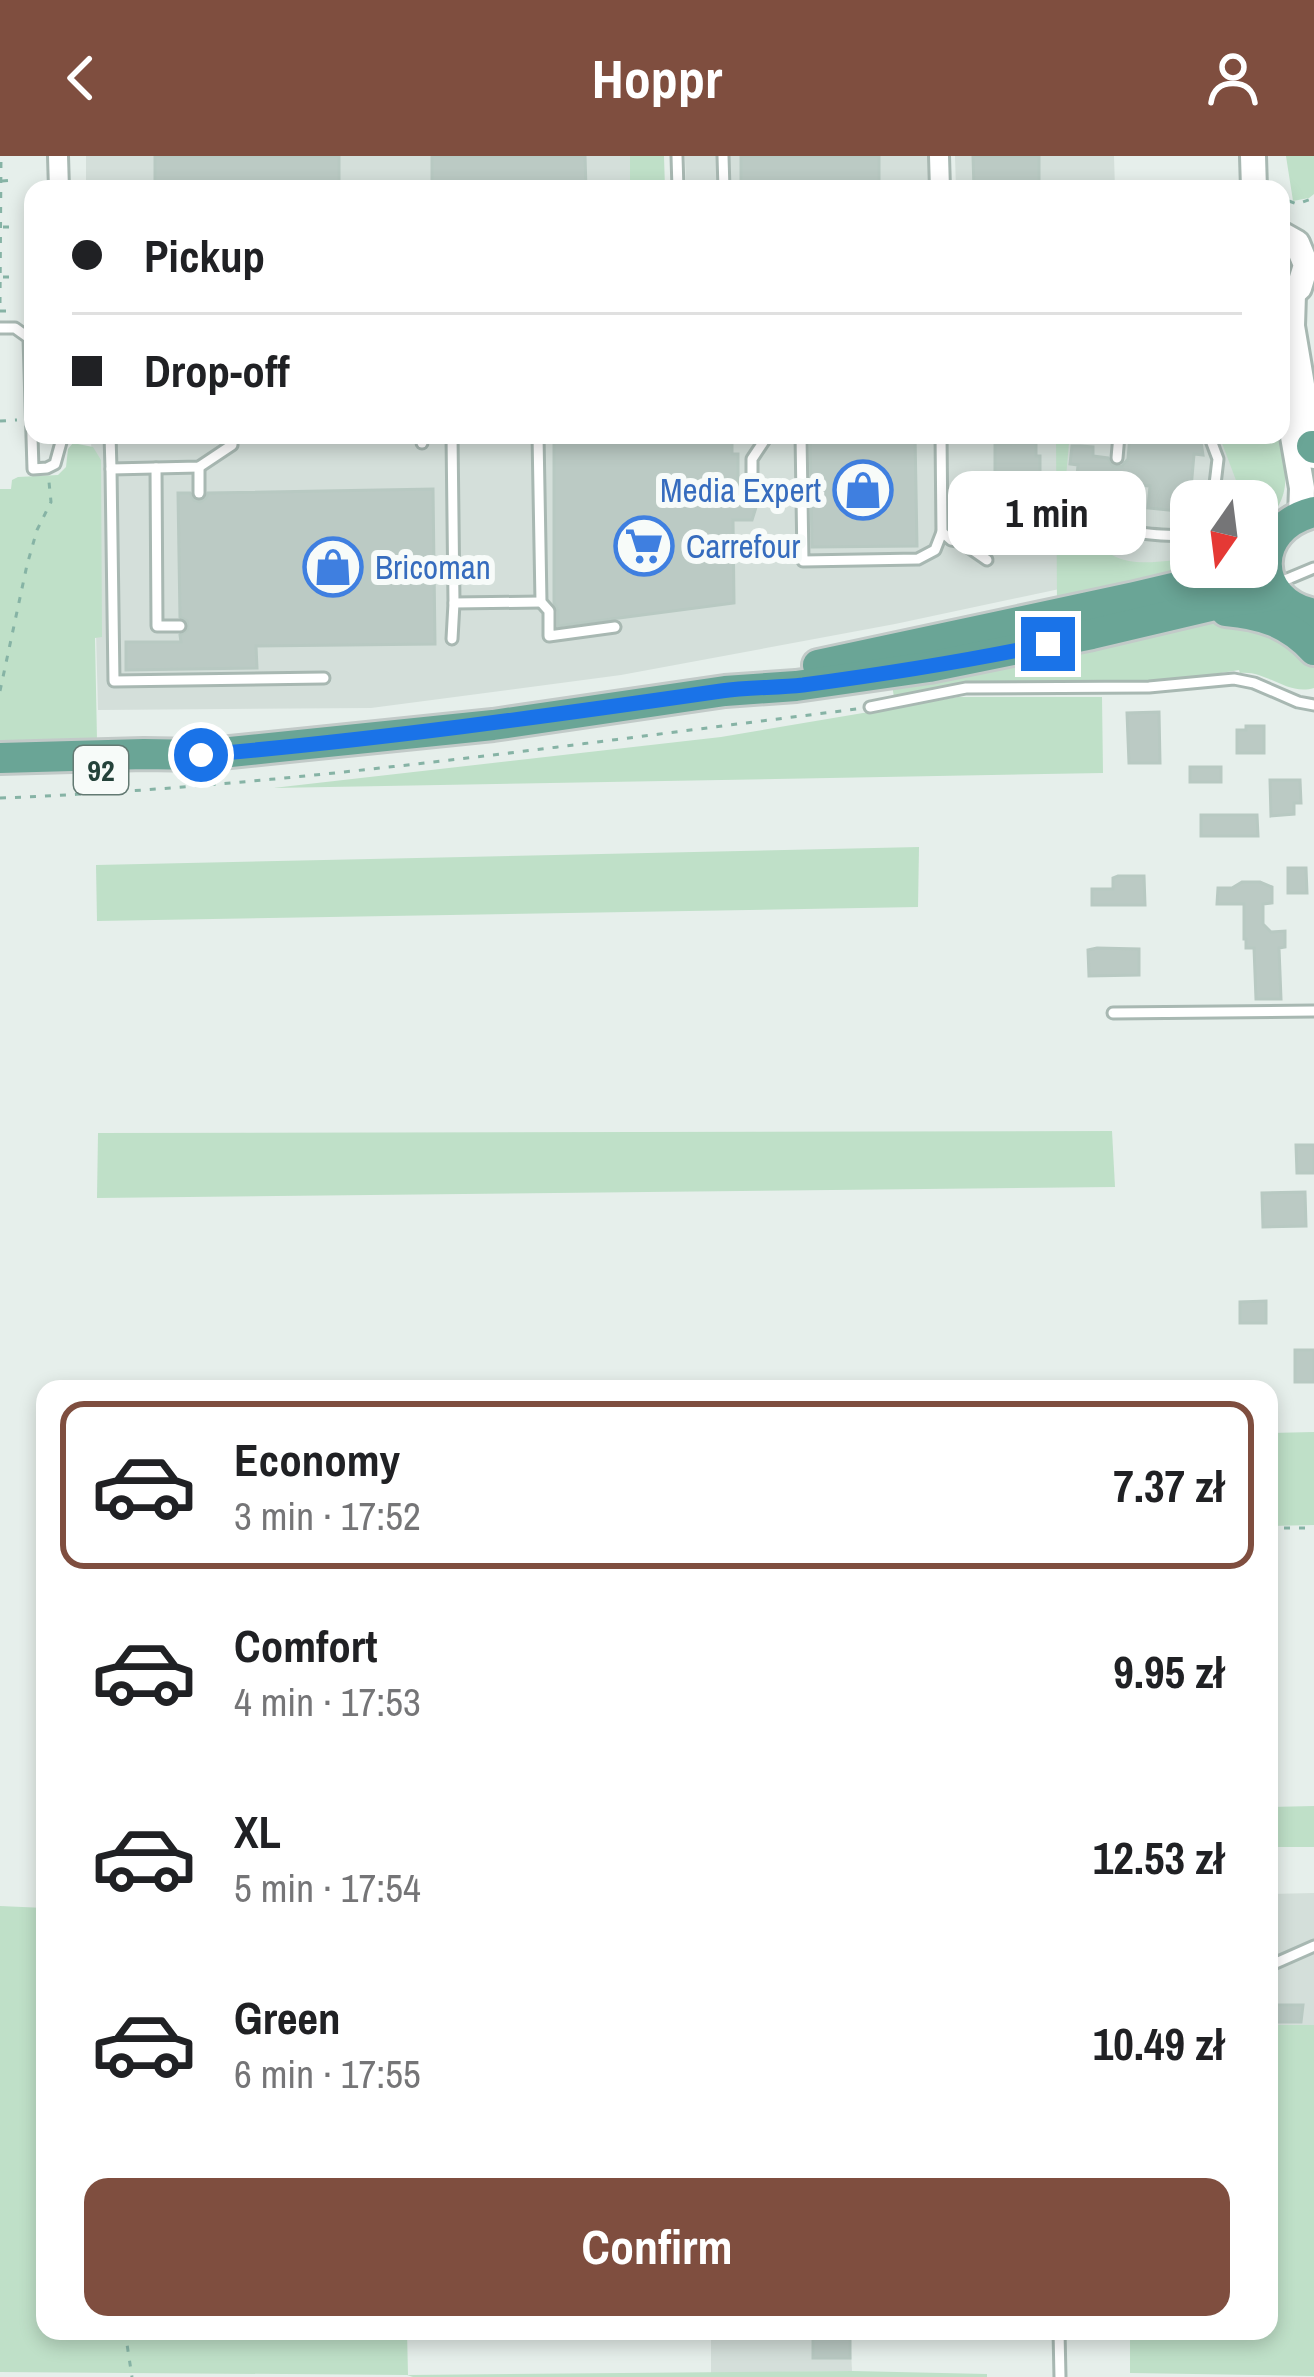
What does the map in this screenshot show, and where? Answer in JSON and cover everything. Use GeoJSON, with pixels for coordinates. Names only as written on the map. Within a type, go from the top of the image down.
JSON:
{"type":"FeatureCollection","features":[{"type":"Feature","properties":{"kind":"main road"},"geometry":{"type":"LineString","coordinates":[[1278,530],[1307,514]]}},
{"type":"Feature","properties":{"kind":"main road","name":"92"},"geometry":{"type":"LineString","coordinates":[[725,691],[778,674],[1173,588]]}},
{"type":"Feature","properties":{"kind":"main road","name":"92"},"geometry":{"type":"LineString","coordinates":[[0,779],[450,730],[929,667],[1259,596],[1261,588]]}},
{"type":"Feature","properties":{"kind":"main road"},"geometry":{"type":"LineString","coordinates":[[1277,588],[1292,606],[1313,616]]}},
{"type":"Feature","properties":{"kind":"main road"},"geometry":{"type":"LineString","coordinates":[[1202,609],[1270,618],[1314,650]]}},
{"type":"Feature","properties":{"kind":"main road","name":"92"},"geometry":{"type":"LineString","coordinates":[[0,758],[201,755]]}},
{"type":"Feature","properties":{"kind":"street"},"geometry":{"type":"LineString","coordinates":[[1292,240],[1306,265],[1292,326],[1313,450]]}},
{"type":"Feature","properties":{"kind":"street"},"geometry":{"type":"LineString","coordinates":[[1290,419],[1307,514]]}},
{"type":"Feature","properties":{"kind":"lane"},"geometry":{"type":"LineString","coordinates":[[32,444],[33,469],[55,464],[59,444]]}},
{"type":"Feature","properties":{"kind":"lane"},"geometry":{"type":"LineString","coordinates":[[110,444],[114,682],[324,678]]}},
{"type":"Feature","properties":{"kind":"lane"},"geometry":{"type":"LineString","coordinates":[[110,469],[199,467],[232,444]]}},
{"type":"Feature","properties":{"kind":"lane"},"geometry":{"type":"LineString","coordinates":[[452,444],[452,638]]}},
{"type":"Feature","properties":{"kind":"lane"},"geometry":{"type":"LineString","coordinates":[[538,444],[541,602],[549,611],[549,636],[615,627]]}},
{"type":"Feature","properties":{"kind":"lane"},"geometry":{"type":"LineString","coordinates":[[752,486],[752,459],[762,444]]}},
{"type":"Feature","properties":{"kind":"lane"},"geometry":{"type":"LineString","coordinates":[[801,444],[803,561],[922,558],[935,550],[942,532],[941,444]]}},
{"type":"Feature","properties":{"kind":"lane"},"geometry":{"type":"LineString","coordinates":[[1117,458],[1118,444]]}},
{"type":"Feature","properties":{"kind":"lane"},"geometry":{"type":"LineString","coordinates":[[1212,444],[1218,459],[1216,480]]}},
{"type":"Feature","properties":{"kind":"lane"},"geometry":{"type":"LineString","coordinates":[[199,467],[199,493]]}},
{"type":"Feature","properties":{"kind":"lane"},"geometry":{"type":"LineString","coordinates":[[156,468],[157,626],[180,626]]}},
{"type":"Feature","properties":{"kind":"lane"},"geometry":{"type":"LineString","coordinates":[[1114,485],[1116,524],[1126,531],[1170,534]]}},
{"type":"Feature","properties":{"kind":"lane"},"geometry":{"type":"LineString","coordinates":[[942,532],[987,560]]}},
{"type":"Feature","properties":{"kind":"lane"},"geometry":{"type":"LineString","coordinates":[[1278,571],[1314,568]]}},
{"type":"Feature","properties":{"kind":"lane"},"geometry":{"type":"LineString","coordinates":[[454,603],[541,602]]}},
{"type":"Feature","properties":{"kind":"lane"},"geometry":{"type":"LineString","coordinates":[[870,707],[967,688],[1149,687],[1234,679],[1314,705]]}},
{"type":"Feature","properties":{"kind":"lane"},"geometry":{"type":"LineString","coordinates":[[1113,1013],[1314,1011]]}},
{"type":"Feature","properties":{"kind":"lane"},"geometry":{"type":"LineString","coordinates":[[1278,1962],[1314,1946]]}},
{"type":"Feature","properties":{"kind":"lane"},"geometry":{"type":"LineString","coordinates":[[1059,2340],[1060,2377]]}},
{"type":"Feature","properties":{"kind":"path"},"geometry":{"type":"LineString","coordinates":[[0,302],[1,156]]}},
{"type":"Feature","properties":{"kind":"path"},"geometry":{"type":"LineString","coordinates":[[1,181],[15,180]]}},
{"type":"Feature","properties":{"kind":"path"},"geometry":{"type":"LineString","coordinates":[[1,227],[15,227]]}},
{"type":"Feature","properties":{"kind":"path"},"geometry":{"type":"LineString","coordinates":[[1,278],[15,277]]}},
{"type":"Feature","properties":{"kind":"path"},"geometry":{"type":"LineString","coordinates":[[0,311],[15,311]]}},
{"type":"Feature","properties":{"kind":"path"},"geometry":{"type":"LineString","coordinates":[[0,691],[27,565],[51,502],[47,468]]}},
{"type":"Feature","properties":{"kind":"path"},"geometry":{"type":"LineString","coordinates":[[0,798],[86,795],[370,769],[870,707]]}},
{"type":"Feature","properties":{"kind":"path"},"geometry":{"type":"LineString","coordinates":[[1278,1528],[1314,1528]]}},
{"type":"Feature","properties":{"kind":"path"},"geometry":{"type":"LineString","coordinates":[[126,2340],[132,2377]]}},
{"type":"Feature","properties":{"kind":"shaded area"},"geometry":{"type":"Polygon","coordinates":[[[86,156],[662,156],[662,180],[86,180],[86,156]]]}},
{"type":"Feature","properties":{"kind":"shaded area"},"geometry":{"type":"Polygon","coordinates":[[[685,156],[930,156],[931,180],[686,180],[685,156]]]}},
{"type":"Feature","properties":{"kind":"shaded area"},"geometry":{"type":"Polygon","coordinates":[[[955,156],[1114,156],[1115,180],[956,180],[955,156]]]}},
{"type":"Feature","properties":{"kind":"shaded area"},"geometry":{"type":"Polygon","coordinates":[[[91,444],[1269,444],[1261,480],[1170,480],[1170,565],[621,675],[371,708],[98,710],[91,444]]]}},
{"type":"Feature","properties":{"kind":"shaded area"},"geometry":{"type":"Polygon","coordinates":[[[1314,1893],[1314,2025],[1278,2025],[1278,1894],[1314,1893]]]}},
{"type":"Feature","properties":{"kind":"shaded area"},"geometry":{"type":"Polygon","coordinates":[[[711,2340],[850,2340],[852,2371],[711,2373],[711,2340]]]}},
{"type":"Feature","properties":{"kind":"green space"},"geometry":{"type":"Polygon","coordinates":[[[630,156],[664,156],[665,180],[630,180],[630,156]]]}},
{"type":"Feature","properties":{"kind":"green space"},"geometry":{"type":"Polygon","coordinates":[[[1286,156],[1314,156],[1314,194],[1293,201],[1286,156]]]}},
{"type":"Feature","properties":{"kind":"green space"},"geometry":{"type":"Polygon","coordinates":[[[72,444],[93,447],[101,460],[97,740],[0,744],[0,489],[11,489],[12,480],[18,477],[58,475],[66,467],[72,444]]]}},
{"type":"Feature","properties":{"kind":"green space"},"geometry":{"type":"Polygon","coordinates":[[[1056,444],[1069,444],[1066,477],[1073,478],[1072,489],[1077,490],[1087,512],[1086,525],[1097,526],[1108,552],[1132,562],[1170,560],[1170,579],[1057,605],[1056,444]]]}},
{"type":"Feature","properties":{"kind":"green space"},"geometry":{"type":"Polygon","coordinates":[[[1222,444],[1280,444],[1285,472],[1278,506],[1278,480],[1236,480],[1222,444]]]}},
{"type":"Feature","properties":{"kind":"green space"},"geometry":{"type":"Polygon","coordinates":[[[1245,619],[1308,657],[1314,667],[1314,688],[1295,689],[1239,670],[1179,680],[963,684],[894,697],[891,679],[1085,652],[1245,619]]]}},
{"type":"Feature","properties":{"kind":"green space"},"geometry":{"type":"Polygon","coordinates":[[[958,697],[1102,697],[1103,773],[273,788],[721,737],[958,697]]]}},
{"type":"Feature","properties":{"kind":"green space"},"geometry":{"type":"Polygon","coordinates":[[[919,847],[918,907],[97,921],[96,865],[919,847]]]}},
{"type":"Feature","properties":{"kind":"green space"},"geometry":{"type":"Polygon","coordinates":[[[1112,1131],[1115,1187],[97,1198],[98,1133],[1112,1131]]]}},
{"type":"Feature","properties":{"kind":"green space"},"geometry":{"type":"Polygon","coordinates":[[[1314,1432],[1314,1525],[1278,1526],[1278,1433],[1314,1432]]]}},
{"type":"Feature","properties":{"kind":"green space"},"geometry":{"type":"Polygon","coordinates":[[[1314,1806],[1314,1847],[1278,1847],[1278,1807],[1314,1806]]]}},
{"type":"Feature","properties":{"kind":"green space"},"geometry":{"type":"Polygon","coordinates":[[[0,1906],[36,1908],[36,2340],[407,2340],[408,2375],[852,2371],[987,2377],[413,2377],[0,2372],[0,1906]]]}},
{"type":"Feature","properties":{"kind":"green space"},"geometry":{"type":"Polygon","coordinates":[[[1278,2025],[1314,2025],[1314,2376],[1130,2373],[1130,2340],[1278,2340],[1278,2025]]]}},
{"type":"Feature","properties":{"kind":"building"},"geometry":{"type":"Polygon","coordinates":[[[155,156],[339,156],[339,180],[155,180],[155,156]]]}},
{"type":"Feature","properties":{"kind":"building"},"geometry":{"type":"Polygon","coordinates":[[[432,156],[585,156],[586,180],[432,180],[432,156]]]}},
{"type":"Feature","properties":{"kind":"building"},"geometry":{"type":"Polygon","coordinates":[[[741,156],[879,156],[879,180],[741,180],[741,156]]]}},
{"type":"Feature","properties":{"kind":"building"},"geometry":{"type":"Polygon","coordinates":[[[973,156],[1039,156],[1039,180],[974,180],[973,156]]]}},
{"type":"Feature","properties":{"kind":"building","name":"Carrefour"},"geometry":{"type":"Polygon","coordinates":[[[554,444],[732,444],[732,454],[738,454],[738,491],[757,504],[752,520],[733,520],[734,603],[558,626],[554,444]]]}},
{"type":"Feature","properties":{"kind":"building","name":"Media Expert"},"geometry":{"type":"Polygon","coordinates":[[[810,444],[915,444],[917,546],[812,547],[810,444]]]}},
{"type":"Feature","properties":{"kind":"building"},"geometry":{"type":"Polygon","coordinates":[[[995,444],[1036,444],[1036,456],[1040,456],[1037,543],[995,543],[995,444]]]}},
{"type":"Feature","properties":{"kind":"building"},"geometry":{"type":"Polygon","coordinates":[[[1129,444],[1201,444],[1203,455],[1194,454],[1192,480],[1170,480],[1170,510],[1148,508],[1150,486],[1123,484],[1114,476],[1105,483],[1077,476],[1078,465],[1070,464],[1072,446],[1093,447],[1093,456],[1122,466],[1129,444]]]}},
{"type":"Feature","properties":{"kind":"building","name":"Bricoman"},"geometry":{"type":"Polygon","coordinates":[[[433,489],[435,644],[256,646],[257,668],[126,670],[126,642],[181,642],[180,635],[188,629],[187,621],[180,617],[178,493],[190,493],[200,502],[208,493],[433,489]]]}},
{"type":"Feature","properties":{"kind":"building"},"geometry":{"type":"Polygon","coordinates":[[[1159,712],[1160,763],[1129,763],[1127,713],[1159,712]]]}},
{"type":"Feature","properties":{"kind":"building"},"geometry":{"type":"Polygon","coordinates":[[[1246,726],[1264,726],[1264,753],[1237,753],[1237,730],[1246,730],[1246,726]]]}},
{"type":"Feature","properties":{"kind":"building"},"geometry":{"type":"Polygon","coordinates":[[[1190,767],[1221,767],[1221,782],[1190,782],[1190,767]]]}},
{"type":"Feature","properties":{"kind":"building"},"geometry":{"type":"Polygon","coordinates":[[[1270,780],[1300,780],[1301,803],[1294,803],[1294,814],[1271,816],[1270,780]]]}},
{"type":"Feature","properties":{"kind":"building"},"geometry":{"type":"Polygon","coordinates":[[[1201,815],[1257,815],[1258,836],[1201,836],[1201,815]]]}},
{"type":"Feature","properties":{"kind":"building"},"geometry":{"type":"Polygon","coordinates":[[[1288,868],[1306,868],[1307,893],[1288,893],[1288,868]]]}},
{"type":"Feature","properties":{"kind":"building"},"geometry":{"type":"Polygon","coordinates":[[[1144,876],[1145,905],[1092,905],[1092,889],[1113,889],[1113,878],[1144,876]]]}},
{"type":"Feature","properties":{"kind":"building"},"geometry":{"type":"Polygon","coordinates":[[[1242,882],[1272,887],[1272,903],[1263,904],[1263,924],[1271,932],[1285,931],[1285,947],[1279,948],[1281,999],[1256,999],[1254,948],[1246,948],[1244,904],[1217,904],[1218,888],[1242,882]]]}},
{"type":"Feature","properties":{"kind":"building"},"geometry":{"type":"Polygon","coordinates":[[[1139,949],[1139,975],[1089,976],[1088,950],[1139,949]]]}},
{"type":"Feature","properties":{"kind":"building"},"geometry":{"type":"Polygon","coordinates":[[[1296,1145],[1314,1145],[1314,1173],[1297,1173],[1296,1145]]]}},
{"type":"Feature","properties":{"kind":"building"},"geometry":{"type":"Polygon","coordinates":[[[1305,1192],[1306,1226],[1263,1227],[1262,1193],[1305,1192]]]}},
{"type":"Feature","properties":{"kind":"building"},"geometry":{"type":"Polygon","coordinates":[[[1266,1301],[1266,1323],[1240,1323],[1240,1302],[1266,1301]]]}},
{"type":"Feature","properties":{"kind":"building"},"geometry":{"type":"Polygon","coordinates":[[[1295,1350],[1314,1350],[1314,1382],[1295,1382],[1295,1350]]]}},
{"type":"Feature","properties":{"kind":"building"},"geometry":{"type":"Polygon","coordinates":[[[1278,2005],[1303,2005],[1301,2022],[1278,2022],[1278,2005]]]}},
{"type":"Feature","properties":{"kind":"building"},"geometry":{"type":"Polygon","coordinates":[[[813,2340],[850,2340],[850,2358],[813,2358],[813,2340]]]}},
{"type":"Feature","properties":{"kind":"place","name":"Media Expert"},"geometry":{"type":"Point","coordinates":[863,490]}},
{"type":"Feature","properties":{"kind":"place","name":"Carrefour"},"geometry":{"type":"Point","coordinates":[644,546]}},
{"type":"Feature","properties":{"kind":"place","name":"Bricoman"},"geometry":{"type":"Point","coordinates":[333,567]}},
{"type":"Feature","properties":{"kind":"route"},"geometry":{"type":"LineString","coordinates":[[201,755],[493,725],[725,691],[796,686],[1048,644]]}}]}
